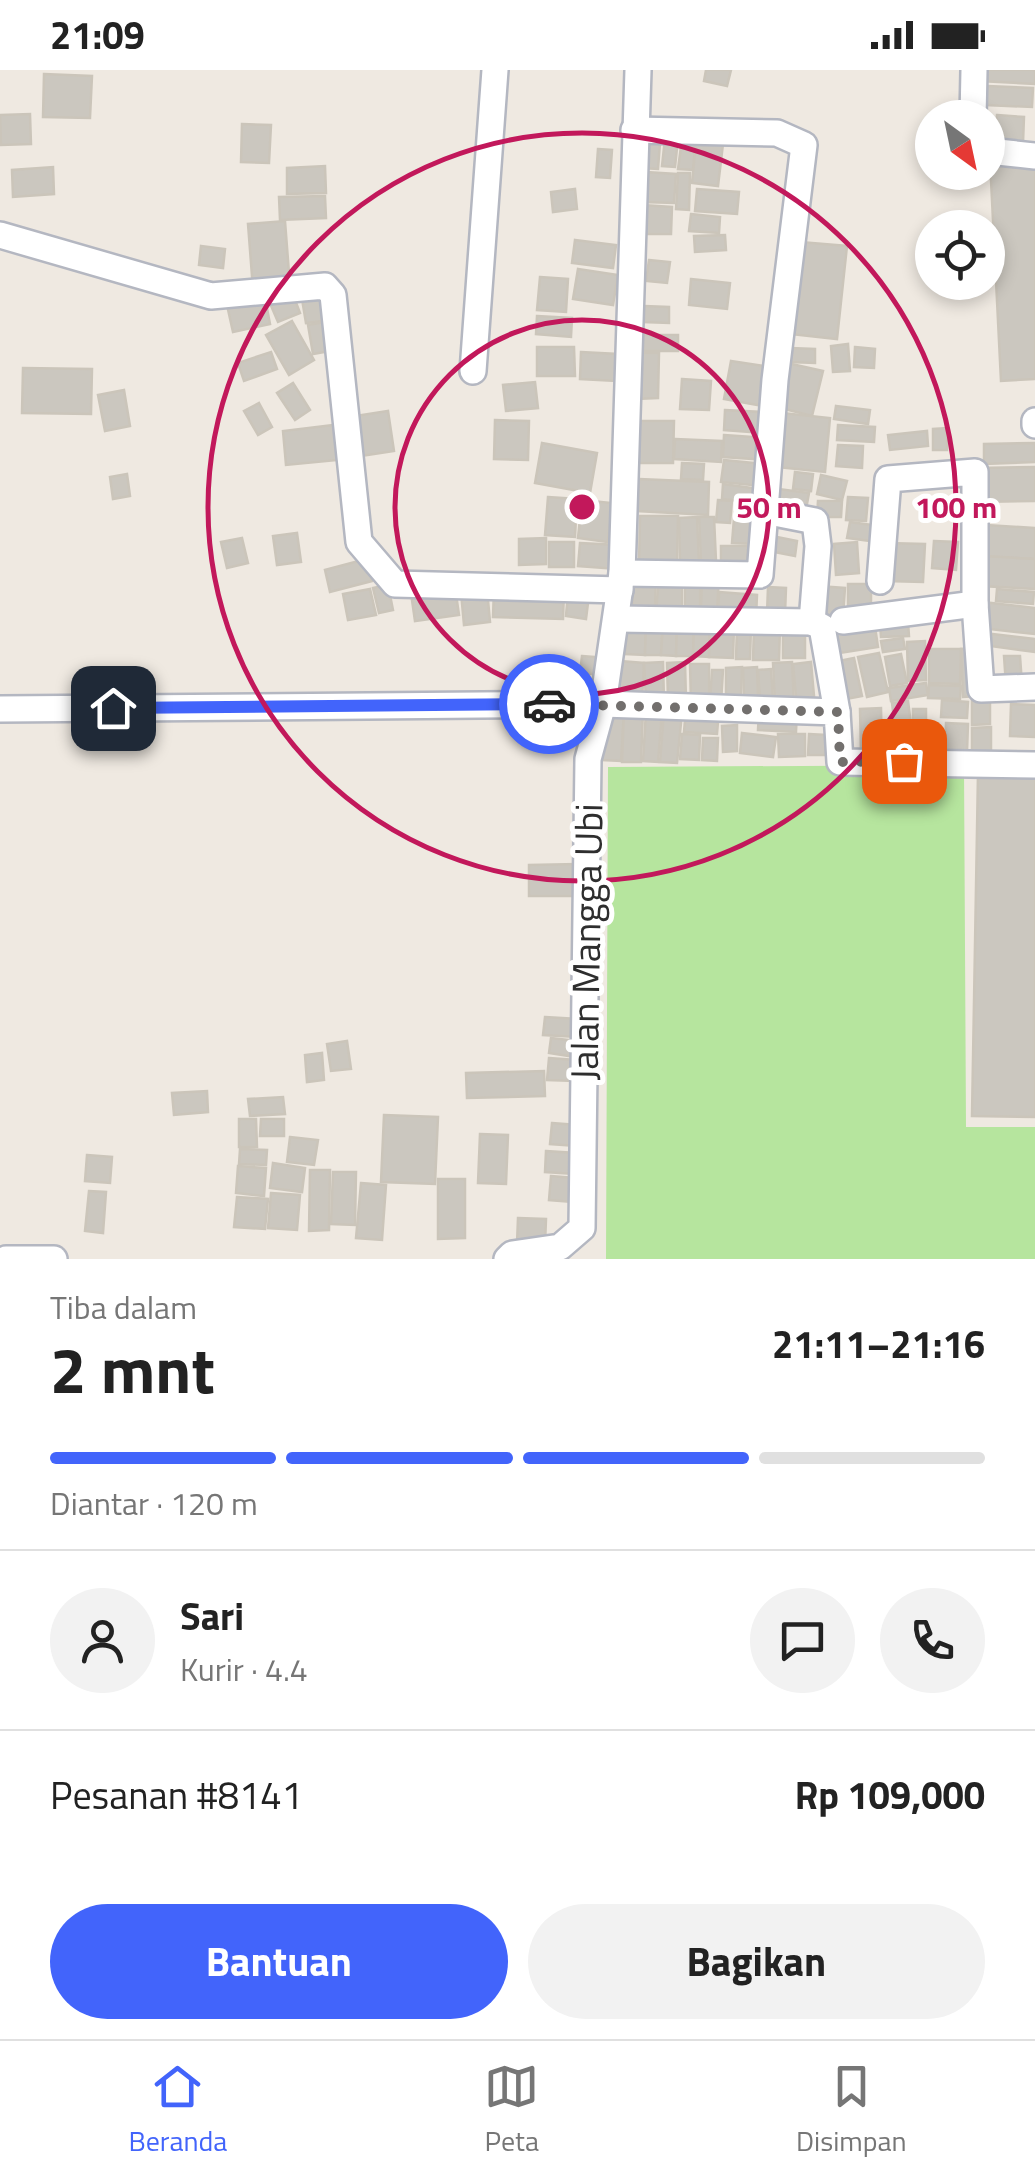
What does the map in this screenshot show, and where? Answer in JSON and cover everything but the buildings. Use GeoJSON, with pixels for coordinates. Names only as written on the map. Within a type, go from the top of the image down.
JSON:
{"type":"FeatureCollection","features":[{"type":"Feature","properties":{"kind":"street"},"geometry":{"type":"LineString","coordinates":[[474,371],[495,70]]}},
{"type":"Feature","properties":{"kind":"street","name":"Jalan Mangga Ubi"},"geometry":{"type":"LineString","coordinates":[[510,1256],[560,1247],[582,1228],[588,759],[603,704],[621,581],[638,70]]}},
{"type":"Feature","properties":{"kind":"street"},"geometry":{"type":"LineString","coordinates":[[973,100],[974,70]]}},
{"type":"Feature","properties":{"kind":"street"},"geometry":{"type":"LineString","coordinates":[[0,235],[211,296],[325,286],[333,295],[359,542],[395,584],[760,575],[804,145],[777,134],[634,130]]}},
{"type":"Feature","properties":{"kind":"street"},"geometry":{"type":"LineString","coordinates":[[1005,153],[1035,156]]}},
{"type":"Feature","properties":{"kind":"street"},"geometry":{"type":"LineString","coordinates":[[880,581],[888,478],[975,472],[975,604],[982,688],[1035,687]]}},
{"type":"Feature","properties":{"kind":"street"},"geometry":{"type":"LineString","coordinates":[[764,511],[815,521],[812,622]]}},
{"type":"Feature","properties":{"kind":"street"},"geometry":{"type":"LineString","coordinates":[[844,621],[975,604]]}},
{"type":"Feature","properties":{"kind":"street"},"geometry":{"type":"LineString","coordinates":[[617,620],[812,622],[822,627],[838,712],[840,762],[1035,766]]}},
{"type":"Feature","properties":{"kind":"street"},"geometry":{"type":"LineString","coordinates":[[0,709],[603,704],[838,712]]}},
{"type":"Feature","properties":{"kind":"street"},"geometry":{"type":"LineString","coordinates":[[6,1259],[54,1259]]}},
{"type":"Feature","properties":{"kind":"green space"},"geometry":{"type":"Polygon","coordinates":[[[964,765],[966,1127],[1035,1127],[1035,1259],[606,1259],[608,767],[964,765]]]}},
{"type":"Feature","properties":{"kind":"way so far"},"geometry":{"type":"LineString","coordinates":[[549,704],[838,712],[840,762],[904,761]]}},
{"type":"Feature","properties":{"kind":"route"},"geometry":{"type":"LineString","coordinates":[[113,708],[549,704]]}}]}
